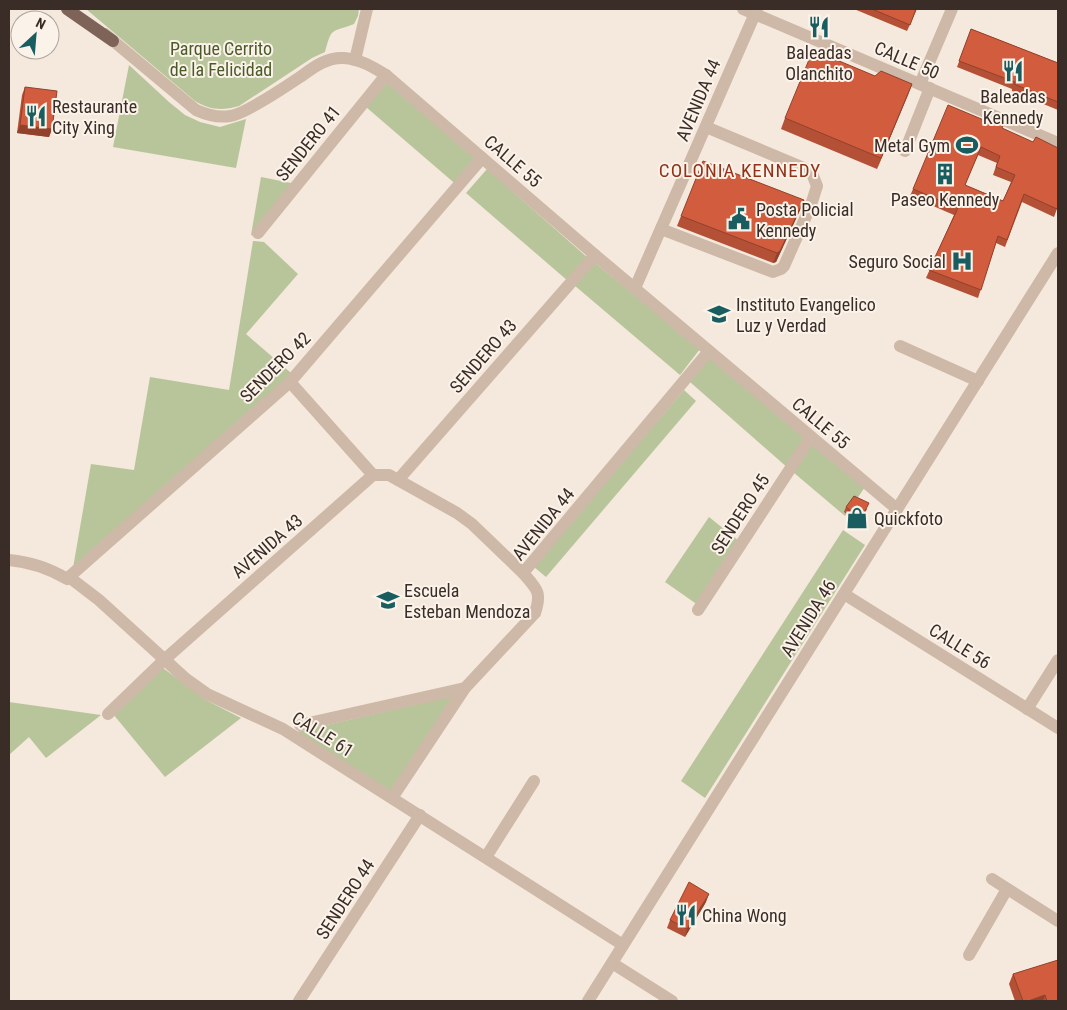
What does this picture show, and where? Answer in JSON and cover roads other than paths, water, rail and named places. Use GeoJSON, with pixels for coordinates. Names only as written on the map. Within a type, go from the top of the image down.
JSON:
{"type":"FeatureCollection","features":[{"type":"Feature","properties":{"kind":"main road"},"geometry":{"type":"LineString","coordinates":[[67,9],[113,41]]}},
{"type":"Feature","properties":{"kind":"street","name":"CALLE 55"},"geometry":{"type":"LineString","coordinates":[[78,9],[113,41],[196,110],[208,115],[220,117],[238,114],[286,86],[315,66],[330,59],[356,60],[372,66],[386,75],[594,255],[897,509]]}},
{"type":"Feature","properties":{"kind":"street"},"geometry":{"type":"LineString","coordinates":[[356,60],[367,9]]}},
{"type":"Feature","properties":{"kind":"street"},"geometry":{"type":"LineString","coordinates":[[905,151],[952,9]]}},
{"type":"Feature","properties":{"kind":"street","name":"CALLE 50"},"geometry":{"type":"LineString","coordinates":[[752,10],[1058,142]]}},
{"type":"Feature","properties":{"kind":"street","name":"AVENIDA 44"},"geometry":{"type":"LineString","coordinates":[[635,288],[706,127],[752,10]]}},
{"type":"Feature","properties":{"kind":"street","name":"SENDERO 41"},"geometry":{"type":"LineString","coordinates":[[258,233],[386,75]]}},
{"type":"Feature","properties":{"kind":"street"},"geometry":{"type":"LineString","coordinates":[[661,229],[773,272],[784,266],[811,205],[817,186],[811,171],[706,127]]}},
{"type":"Feature","properties":{"kind":"street","name":"SENDERO 42"},"geometry":{"type":"LineString","coordinates":[[69,577],[290,382],[482,158]]}},
{"type":"Feature","properties":{"kind":"street","name":"AVENIDA 46"},"geometry":{"type":"LineString","coordinates":[[588,1001],[1058,253]]}},
{"type":"Feature","properties":{"kind":"street","name":"SENDERO 43"},"geometry":{"type":"LineString","coordinates":[[398,480],[594,255]]}},
{"type":"Feature","properties":{"kind":"street"},"geometry":{"type":"LineString","coordinates":[[900,346],[978,381]]}},
{"type":"Feature","properties":{"kind":"street","name":"AVENIDA 44"},"geometry":{"type":"LineString","coordinates":[[392,798],[465,688],[535,613],[539,601],[536,588],[523,573],[709,351]]}},
{"type":"Feature","properties":{"kind":"street"},"geometry":{"type":"LineString","coordinates":[[290,382],[374,475],[389,475],[456,512],[472,524],[523,573]]}},
{"type":"Feature","properties":{"kind":"street","name":"SENDERO 45"},"geometry":{"type":"LineString","coordinates":[[698,610],[811,437]]}},
{"type":"Feature","properties":{"kind":"street","name":"AVENIDA 43"},"geometry":{"type":"LineString","coordinates":[[164,660],[374,475]]}},
{"type":"Feature","properties":{"kind":"street","name":"CALLE 61"},"geometry":{"type":"LineString","coordinates":[[9,560],[36,564],[56,572],[67,579],[69,577],[99,600],[186,679],[207,694],[283,729],[623,945]]}},
{"type":"Feature","properties":{"kind":"street","name":"CALLE 56"},"geometry":{"type":"LineString","coordinates":[[844,594],[1058,728]]}},
{"type":"Feature","properties":{"kind":"street"},"geometry":{"type":"LineString","coordinates":[[108,714],[164,660]]}},
{"type":"Feature","properties":{"kind":"street"},"geometry":{"type":"LineString","coordinates":[[1027,709],[1058,660]]}},
{"type":"Feature","properties":{"kind":"street"},"geometry":{"type":"LineString","coordinates":[[300,725],[465,688]]}},
{"type":"Feature","properties":{"kind":"street"},"geometry":{"type":"LineString","coordinates":[[486,857],[534,781]]}},
{"type":"Feature","properties":{"kind":"street","name":"SENDERO 44"},"geometry":{"type":"LineString","coordinates":[[299,1001],[420,815]]}},
{"type":"Feature","properties":{"kind":"street"},"geometry":{"type":"LineString","coordinates":[[992,879],[1058,921]]}},
{"type":"Feature","properties":{"kind":"street"},"geometry":{"type":"LineString","coordinates":[[969,955],[1007,889]]}},
{"type":"Feature","properties":{"kind":"street"},"geometry":{"type":"LineString","coordinates":[[612,963],[672,1001]]}},
{"type":"Feature","properties":{"kind":"place","name":"Baleadas Olanchito"},"geometry":{"type":"Point","coordinates":[819,27]}},
{"type":"Feature","properties":{"kind":"place","name":"Baleadas Kennedy"},"geometry":{"type":"Point","coordinates":[1013,71]}},
{"type":"Feature","properties":{"kind":"place","name":"Restaurante City Xing"},"geometry":{"type":"Point","coordinates":[36,116]}},
{"type":"Feature","properties":{"kind":"place","name":"Metal Gym"},"geometry":{"type":"Point","coordinates":[967,145]}},
{"type":"Feature","properties":{"kind":"place","name":"Paseo Kennedy"},"geometry":{"type":"Point","coordinates":[945,174]}},
{"type":"Feature","properties":{"kind":"place","name":"Posta Policial Kennedy"},"geometry":{"type":"Point","coordinates":[739,219]}},
{"type":"Feature","properties":{"kind":"place","name":"Seguro Social"},"geometry":{"type":"Point","coordinates":[962,261]}},
{"type":"Feature","properties":{"kind":"place","name":"Instituto Evangelico Luz y Verdad"},"geometry":{"type":"Point","coordinates":[719,314]}},
{"type":"Feature","properties":{"kind":"place","name":"Quickfoto"},"geometry":{"type":"Point","coordinates":[857,518]}},
{"type":"Feature","properties":{"kind":"place","name":"Escuela Esteban Mendoza"},"geometry":{"type":"Point","coordinates":[388,600]}},
{"type":"Feature","properties":{"kind":"place","name":"China Wong"},"geometry":{"type":"Point","coordinates":[686,915]}},
{"type":"Feature","properties":{"kind":"district","name":"COLONIA KENNEDY"},"geometry":{"type":"Point","coordinates":[740,170]}},
{"type":"Feature","properties":{"kind":"park label","name":"Parque Cerrito de la Felicidad"},"geometry":{"type":"Point","coordinates":[221,58]}}]}
